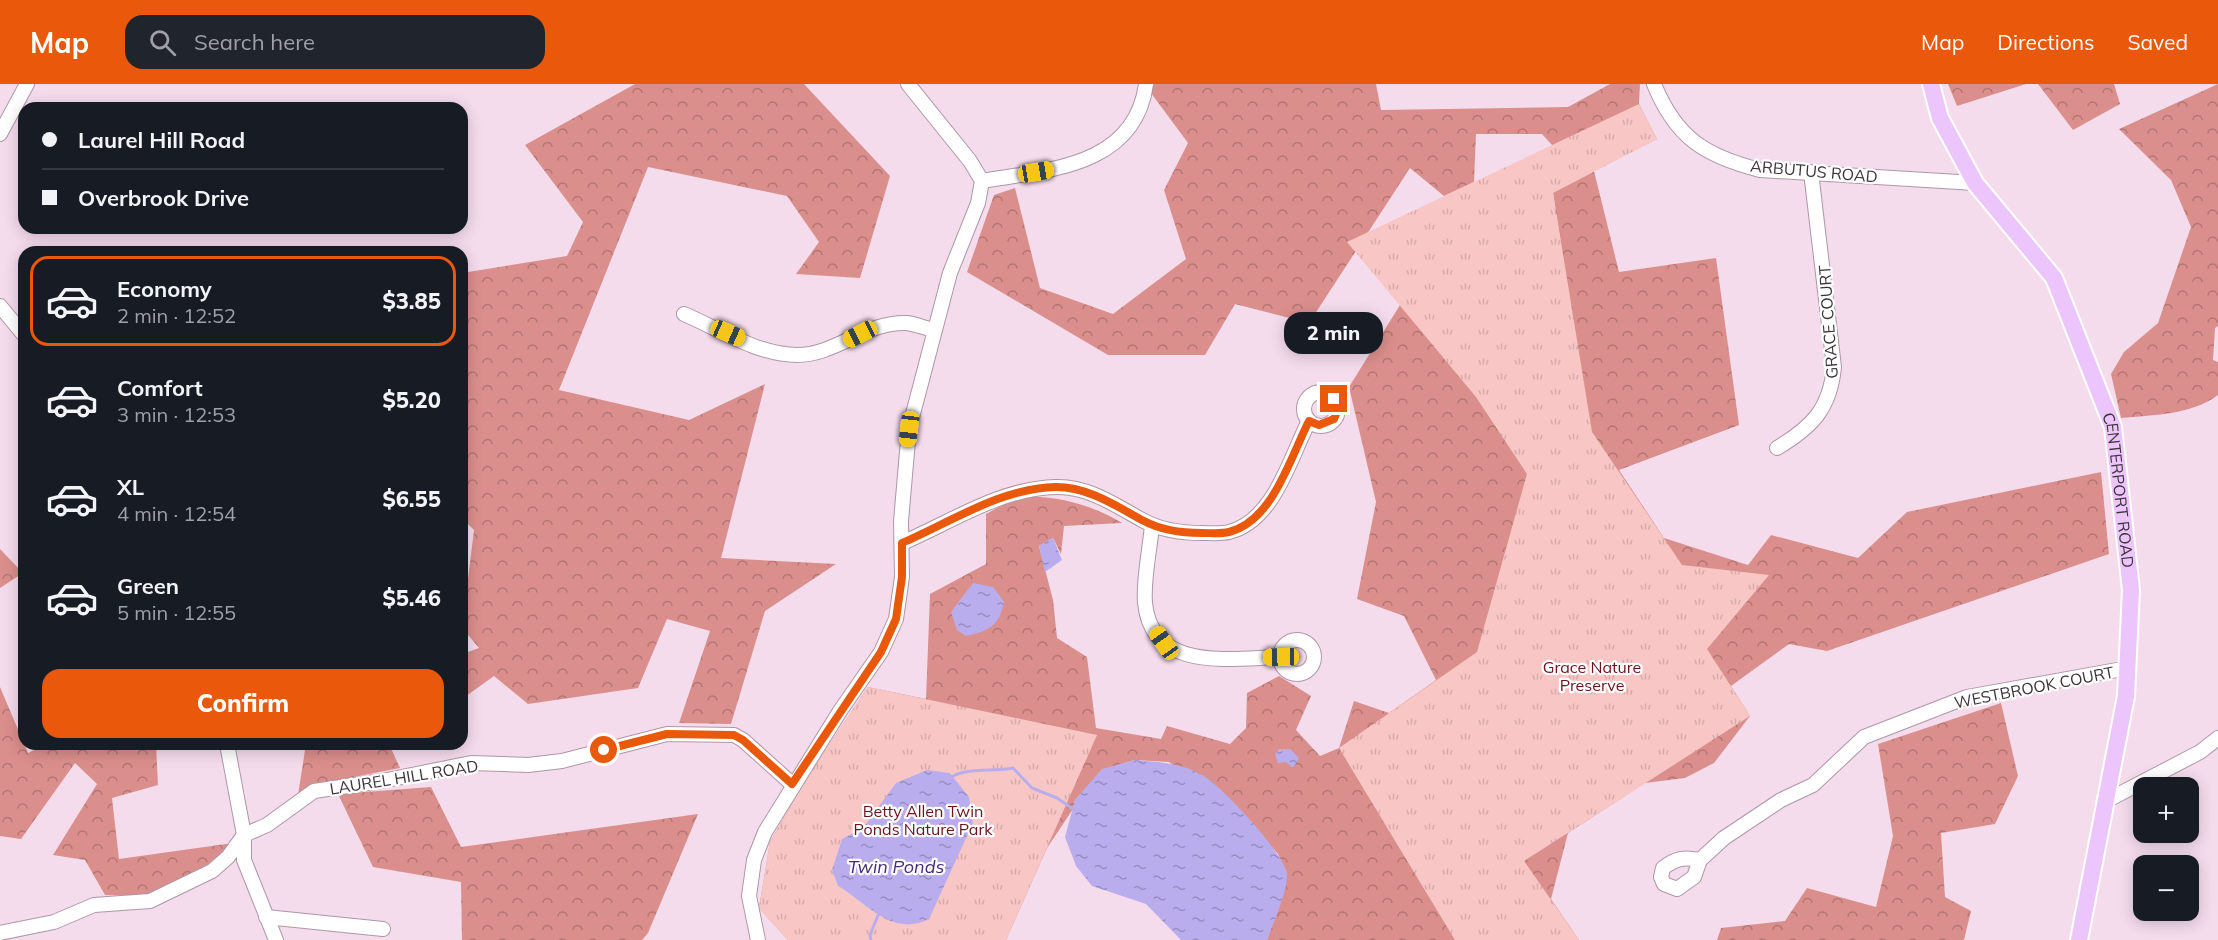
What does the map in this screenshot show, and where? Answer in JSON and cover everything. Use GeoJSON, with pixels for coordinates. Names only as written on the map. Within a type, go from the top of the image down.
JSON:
{"type":"FeatureCollection","features":[{"type":"Feature","properties":{"kind":"main road","name":"CENTERPORT ROAD"},"geometry":{"type":"LineString","coordinates":[[1931,84],[1940,118],[1975,183],[2054,278],[2113,427],[2131,590],[2128,668],[2126,696],[2079,940]]}},
{"type":"Feature","properties":{"kind":"street"},"geometry":{"type":"LineString","coordinates":[[0,134],[27,84]]}},
{"type":"Feature","properties":{"kind":"street"},"geometry":{"type":"LineString","coordinates":[[758,940],[749,896],[754,860],[765,832],[792,784],[881,652],[896,619],[902,577],[903,488],[909,429],[950,273],[978,203],[982,182],[970,161],[908,84]]}},
{"type":"Feature","properties":{"kind":"street"},"geometry":{"type":"LineString","coordinates":[[982,182],[1048,170],[1099,155],[1127,129],[1139,108],[1146,84]]}},
{"type":"Feature","properties":{"kind":"street","name":"ARBUTUS ROAD"},"geometry":{"type":"LineString","coordinates":[[1654,84],[1665,112],[1681,131],[1701,147],[1732,163],[1760,170],[1975,183]]}},
{"type":"Feature","properties":{"kind":"street","name":"GRACE COURT"},"geometry":{"type":"LineString","coordinates":[[1777,448],[1800,435],[1812,423],[1823,409],[1832,389],[1834,367],[1811,172]]}},
{"type":"Feature","properties":{"kind":"street"},"geometry":{"type":"LineString","coordinates":[[0,306],[18,328]]}},
{"type":"Feature","properties":{"kind":"street"},"geometry":{"type":"LineString","coordinates":[[684,314],[763,349],[798,355],[837,346],[882,325],[907,323],[934,330]]}},
{"type":"Feature","properties":{"kind":"street"},"geometry":{"type":"LineString","coordinates":[[902,543],[1012,494],[1057,487],[1098,495],[1152,525],[1197,533],[1227,532],[1245,526],[1258,517],[1269,502],[1309,421]]}},
{"type":"Feature","properties":{"kind":"street"},"geometry":{"type":"LineString","coordinates":[[1152,525],[1145,601],[1148,616],[1164,643],[1180,653],[1195,658],[1281,657]]}},
{"type":"Feature","properties":{"kind":"street","name":"WESTBROOK COURT"},"geometry":{"type":"LineString","coordinates":[[1700,860],[1724,838],[1781,800],[1813,784],[1864,738],[1967,697],[2128,668]]}},
{"type":"Feature","properties":{"kind":"street","name":"LAUREL HILL ROAD"},"geometry":{"type":"LineString","coordinates":[[244,835],[267,825],[314,791],[471,763],[528,765],[562,761],[667,734],[734,735],[743,740],[792,784]]}},
{"type":"Feature","properties":{"kind":"street"},"geometry":{"type":"LineString","coordinates":[[2106,801],[2200,752],[2218,738]]}},
{"type":"Feature","properties":{"kind":"street"},"geometry":{"type":"LineString","coordinates":[[228,750],[244,835],[244,860],[276,940]]}},
{"type":"Feature","properties":{"kind":"street"},"geometry":{"type":"LineString","coordinates":[[0,933],[54,922],[94,905],[150,901],[212,872],[228,857],[244,835]]}},
{"type":"Feature","properties":{"kind":"street"},"geometry":{"type":"LineString","coordinates":[[266,917],[383,929]]}},
{"type":"Feature","properties":{"kind":"green space"},"geometry":{"type":"Polygon","coordinates":[[[635,84],[804,84],[890,176],[860,278],[796,274],[819,242],[787,196],[648,167],[559,390],[689,420],[765,384],[721,558],[836,564],[765,611],[731,724],[679,723],[710,631],[667,619],[638,688],[528,704],[494,676],[468,695],[468,652],[479,648],[468,635],[468,579],[474,530],[468,524],[468,272],[567,256],[583,222],[525,145],[635,84]]]}},
{"type":"Feature","properties":{"kind":"green space"},"geometry":{"type":"Polygon","coordinates":[[[1151,84],[1376,84],[1381,110],[1568,107],[1610,84],[1640,84],[1639,104],[1657,139],[1594,171],[1619,272],[1716,258],[1739,425],[1619,470],[1664,538],[1748,565],[1771,535],[1858,558],[1907,512],[2101,472],[2109,554],[1827,651],[1789,644],[1731,686],[1750,716],[1714,763],[1685,778],[1645,783],[1568,833],[1551,899],[1579,940],[1267,940],[1287,875],[1278,854],[1260,833],[1169,762],[1135,760],[1102,770],[1075,800],[1073,809],[1047,848],[1006,940],[788,940],[759,908],[770,842],[803,784],[868,687],[926,699],[930,594],[986,564],[986,514],[1015,499],[1037,497],[1063,500],[1100,511],[1122,523],[1064,526],[1061,554],[1053,538],[1039,546],[1053,600],[1057,638],[1087,657],[1096,728],[1161,739],[1167,726],[1230,744],[1246,728],[1247,693],[1279,676],[1311,696],[1296,730],[1320,756],[1339,748],[1354,701],[1389,713],[1436,680],[1404,616],[1357,599],[1376,502],[1349,387],[1400,305],[1565,270],[1553,193],[1552,145],[1542,134],[1476,134],[1474,182],[1444,196],[1410,168],[1309,323],[1235,304],[1205,355],[1108,355],[967,272],[994,195],[1015,188],[1040,288],[1113,314],[1186,259],[1164,190],[1188,143],[1151,93],[1151,84]]]}},
{"type":"Feature","properties":{"kind":"green space"},"geometry":{"type":"Polygon","coordinates":[[[1948,84],[2026,84],[1957,106],[1948,84]]]}},
{"type":"Feature","properties":{"kind":"green space"},"geometry":{"type":"Polygon","coordinates":[[[2038,84],[2114,84],[2120,104],[2073,130],[2038,84]]]}},
{"type":"Feature","properties":{"kind":"green space"},"geometry":{"type":"Polygon","coordinates":[[[2218,84],[2218,326],[2215,328],[2213,360],[2218,362],[2218,395],[2208,402],[2184,410],[2121,418],[2111,374],[2124,352],[2158,323],[2191,227],[2171,180],[2119,129],[2218,84]]]}},
{"type":"Feature","properties":{"kind":"green space","name":"Grace Nature Preserve"},"geometry":{"type":"Polygon","coordinates":[[[1639,104],[1657,139],[1553,193],[1592,432],[1682,565],[1769,575],[1707,649],[1750,716],[1524,861],[1579,940],[1455,940],[1339,748],[1477,652],[1527,474],[1476,397],[1347,242],[1639,104]]]}},
{"type":"Feature","properties":{"kind":"green space"},"geometry":{"type":"Polygon","coordinates":[[[0,549],[18,568],[18,576],[0,588],[0,549]]]}},
{"type":"Feature","properties":{"kind":"green space"},"geometry":{"type":"Polygon","coordinates":[[[0,687],[18,729],[18,750],[27,750],[28,753],[34,750],[156,750],[158,785],[112,798],[119,859],[233,843],[206,869],[143,896],[105,895],[85,860],[53,855],[97,784],[75,763],[21,839],[0,836],[0,687]]]}},
{"type":"Feature","properties":{"kind":"green space","name":"Betty Allen Twin Ponds Nature Park"},"geometry":{"type":"Polygon","coordinates":[[[868,687],[1097,735],[1006,940],[788,940],[759,908],[770,842],[803,784],[868,687]]]}},
{"type":"Feature","properties":{"kind":"green space"},"geometry":{"type":"Polygon","coordinates":[[[2001,703],[2018,776],[1995,824],[1941,833],[1945,897],[1971,911],[1964,940],[1717,940],[1721,928],[1785,921],[1807,888],[1876,907],[1893,836],[1878,744],[2001,703]]]}},
{"type":"Feature","properties":{"kind":"green space"},"geometry":{"type":"Polygon","coordinates":[[[305,750],[392,750],[400,768],[313,785],[298,795],[305,750]]]}},
{"type":"Feature","properties":{"kind":"green space"},"geometry":{"type":"Polygon","coordinates":[[[431,787],[461,847],[698,814],[648,933],[642,940],[462,940],[461,882],[373,867],[338,794],[431,787]]]}},
{"type":"Feature","properties":{"kind":"water"},"geometry":{"type":"Polygon","coordinates":[[[1053,538],[1062,560],[1045,572],[1039,546],[1053,538]]]}},
{"type":"Feature","properties":{"kind":"water"},"geometry":{"type":"Polygon","coordinates":[[[973,583],[993,587],[1004,602],[999,617],[992,626],[966,636],[957,630],[951,612],[973,583]]]}},
{"type":"Feature","properties":{"kind":"water"},"geometry":{"type":"Polygon","coordinates":[[[1279,749],[1290,749],[1299,758],[1293,768],[1286,762],[1278,763],[1275,754],[1279,749]]]}},
{"type":"Feature","properties":{"kind":"water"},"geometry":{"type":"Polygon","coordinates":[[[1135,760],[1161,762],[1202,775],[1237,805],[1276,852],[1284,864],[1287,881],[1267,940],[1181,940],[1146,904],[1092,886],[1076,866],[1065,837],[1075,800],[1102,769],[1135,760]]]}},
{"type":"Feature","properties":{"kind":"water","name":"Twin Ponds"},"geometry":{"type":"Polygon","coordinates":[[[927,770],[950,773],[969,797],[973,823],[929,919],[916,924],[903,924],[880,916],[838,886],[832,870],[842,839],[863,828],[896,783],[927,770]]]}},
{"type":"Feature","properties":{"kind":"waterway"},"geometry":{"type":"LineString","coordinates":[[951,777],[973,771],[1013,768],[1032,788],[1057,798],[1076,811]]}},
{"type":"Feature","properties":{"kind":"waterway"},"geometry":{"type":"LineString","coordinates":[[871,940],[870,935],[879,913]]}},
{"type":"Feature","properties":{"kind":"route"},"geometry":{"type":"LineString","coordinates":[[604,750],[667,734],[734,735],[743,740],[792,784],[881,652],[896,619],[902,577],[902,543],[1012,494],[1057,487],[1098,495],[1152,525],[1197,533],[1227,532],[1245,526],[1258,517],[1269,502],[1309,421],[1324,425],[1334,419],[1338,409],[1334,399]]}}]}
